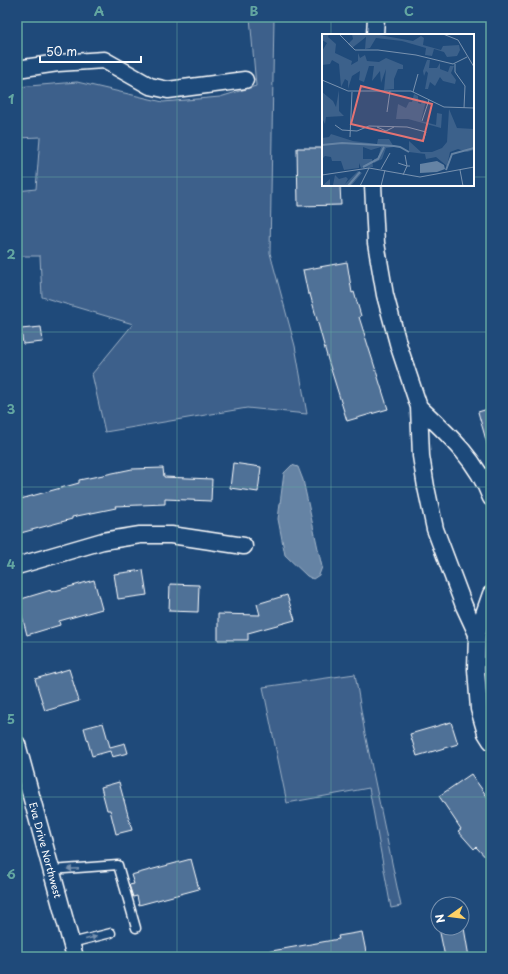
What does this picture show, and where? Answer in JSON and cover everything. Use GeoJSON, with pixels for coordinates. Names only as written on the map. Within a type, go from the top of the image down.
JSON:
{"type":"FeatureCollection","features":[{"type":"Feature","properties":{"kind":"street"},"geometry":{"type":"LineString","coordinates":[[375,34],[376,17]]}},
{"type":"Feature","properties":{"kind":"street"},"geometry":{"type":"LineString","coordinates":[[17,69],[104,60],[150,86],[168,90],[245,80]]}},
{"type":"Feature","properties":{"kind":"street"},"geometry":{"type":"LineString","coordinates":[[373,186],[376,243],[385,295],[398,347],[420,407],[421,456],[435,529],[464,606],[477,634]]}},
{"type":"Feature","properties":{"kind":"street"},"geometry":{"type":"LineString","coordinates":[[420,407],[450,436],[475,465],[491,498]]}},
{"type":"Feature","properties":{"kind":"street"},"geometry":{"type":"LineString","coordinates":[[17,566],[103,541],[126,536],[171,535],[244,546]]}},
{"type":"Feature","properties":{"kind":"street"},"geometry":{"type":"LineString","coordinates":[[491,594],[477,634],[476,669],[479,709],[486,733],[491,741]]}},
{"type":"Feature","properties":{"kind":"street","name":"Eva Drive Northwest"},"geometry":{"type":"LineString","coordinates":[[17,744],[73,950]]}},
{"type":"Feature","properties":{"kind":"lane"},"geometry":{"type":"LineString","coordinates":[[51,870],[94,868],[118,865],[136,928]]}},
{"type":"Feature","properties":{"kind":"lane"},"geometry":{"type":"LineString","coordinates":[[73,950],[111,933]]}},
{"type":"Feature","properties":{"kind":"shaded area"},"geometry":{"type":"Polygon","coordinates":[[[250,17],[274,17],[270,253],[295,346],[307,414],[247,408],[105,432],[92,374],[133,324],[42,297],[40,256],[17,256],[17,191],[36,189],[40,137],[17,138],[17,87],[77,82],[163,102],[220,97],[256,86],[250,17]]]}},
{"type":"Feature","properties":{"kind":"shaded area"},"geometry":{"type":"Polygon","coordinates":[[[292,465],[298,467],[303,480],[322,567],[319,575],[313,579],[307,576],[285,555],[278,519],[284,473],[292,465]]]}},
{"type":"Feature","properties":{"kind":"shaded area"},"geometry":{"type":"Polygon","coordinates":[[[355,674],[365,734],[401,906],[391,908],[369,788],[287,803],[263,687],[355,674]]]}},
{"type":"Feature","properties":{"kind":"building"},"geometry":{"type":"Polygon","coordinates":[[[297,148],[322,148],[322,186],[340,186],[341,205],[298,206],[297,148]]]}},
{"type":"Feature","properties":{"kind":"building"},"geometry":{"type":"Polygon","coordinates":[[[347,262],[352,293],[354,292],[361,316],[359,317],[388,409],[347,421],[310,294],[308,294],[303,270],[347,262]]]}},
{"type":"Feature","properties":{"kind":"building"},"geometry":{"type":"Polygon","coordinates":[[[41,327],[43,342],[23,344],[21,329],[41,327]]]}},
{"type":"Feature","properties":{"kind":"building"},"geometry":{"type":"Polygon","coordinates":[[[491,408],[491,446],[488,447],[478,412],[491,408]]]}},
{"type":"Feature","properties":{"kind":"building"},"geometry":{"type":"Polygon","coordinates":[[[233,463],[261,467],[258,492],[230,488],[233,463]]]}},
{"type":"Feature","properties":{"kind":"building"},"geometry":{"type":"Polygon","coordinates":[[[163,468],[164,477],[212,479],[211,501],[165,499],[165,504],[115,506],[116,508],[72,517],[72,519],[17,534],[17,500],[79,483],[79,480],[132,469],[163,468]]]}},
{"type":"Feature","properties":{"kind":"building"},"geometry":{"type":"Polygon","coordinates":[[[143,570],[147,595],[118,599],[114,574],[143,570]]]}},
{"type":"Feature","properties":{"kind":"building"},"geometry":{"type":"Polygon","coordinates":[[[94,580],[102,609],[59,621],[60,625],[27,635],[18,600],[51,590],[51,592],[94,580]]]}},
{"type":"Feature","properties":{"kind":"building"},"geometry":{"type":"Polygon","coordinates":[[[170,584],[199,585],[198,612],[169,611],[170,584]]]}},
{"type":"Feature","properties":{"kind":"building"},"geometry":{"type":"Polygon","coordinates":[[[287,595],[295,620],[248,633],[248,640],[218,640],[218,614],[260,615],[257,604],[287,595]]]}},
{"type":"Feature","properties":{"kind":"building"},"geometry":{"type":"Polygon","coordinates":[[[69,669],[79,701],[45,711],[35,679],[69,669]]]}},
{"type":"Feature","properties":{"kind":"building"},"geometry":{"type":"Polygon","coordinates":[[[451,722],[458,744],[417,756],[410,734],[451,722]]]}},
{"type":"Feature","properties":{"kind":"building"},"geometry":{"type":"Polygon","coordinates":[[[103,723],[110,747],[125,743],[128,753],[112,757],[110,751],[92,756],[84,728],[103,723]]]}},
{"type":"Feature","properties":{"kind":"building"},"geometry":{"type":"Polygon","coordinates":[[[471,774],[491,802],[491,863],[476,847],[474,849],[458,831],[461,829],[439,796],[471,774]]]}},
{"type":"Feature","properties":{"kind":"building"},"geometry":{"type":"Polygon","coordinates":[[[119,782],[132,830],[116,834],[110,810],[107,810],[101,787],[119,782]]]}},
{"type":"Feature","properties":{"kind":"building"},"geometry":{"type":"Polygon","coordinates":[[[191,859],[199,889],[139,905],[137,896],[133,897],[129,885],[134,884],[131,875],[191,859]]]}},
{"type":"Feature","properties":{"kind":"building"},"geometry":{"type":"Polygon","coordinates":[[[362,932],[367,957],[266,957],[266,952],[339,939],[338,936],[362,932]]]}},
{"type":"Feature","properties":{"kind":"building"},"geometry":{"type":"Polygon","coordinates":[[[441,936],[465,936],[469,957],[445,957],[441,936]]]}}]}
